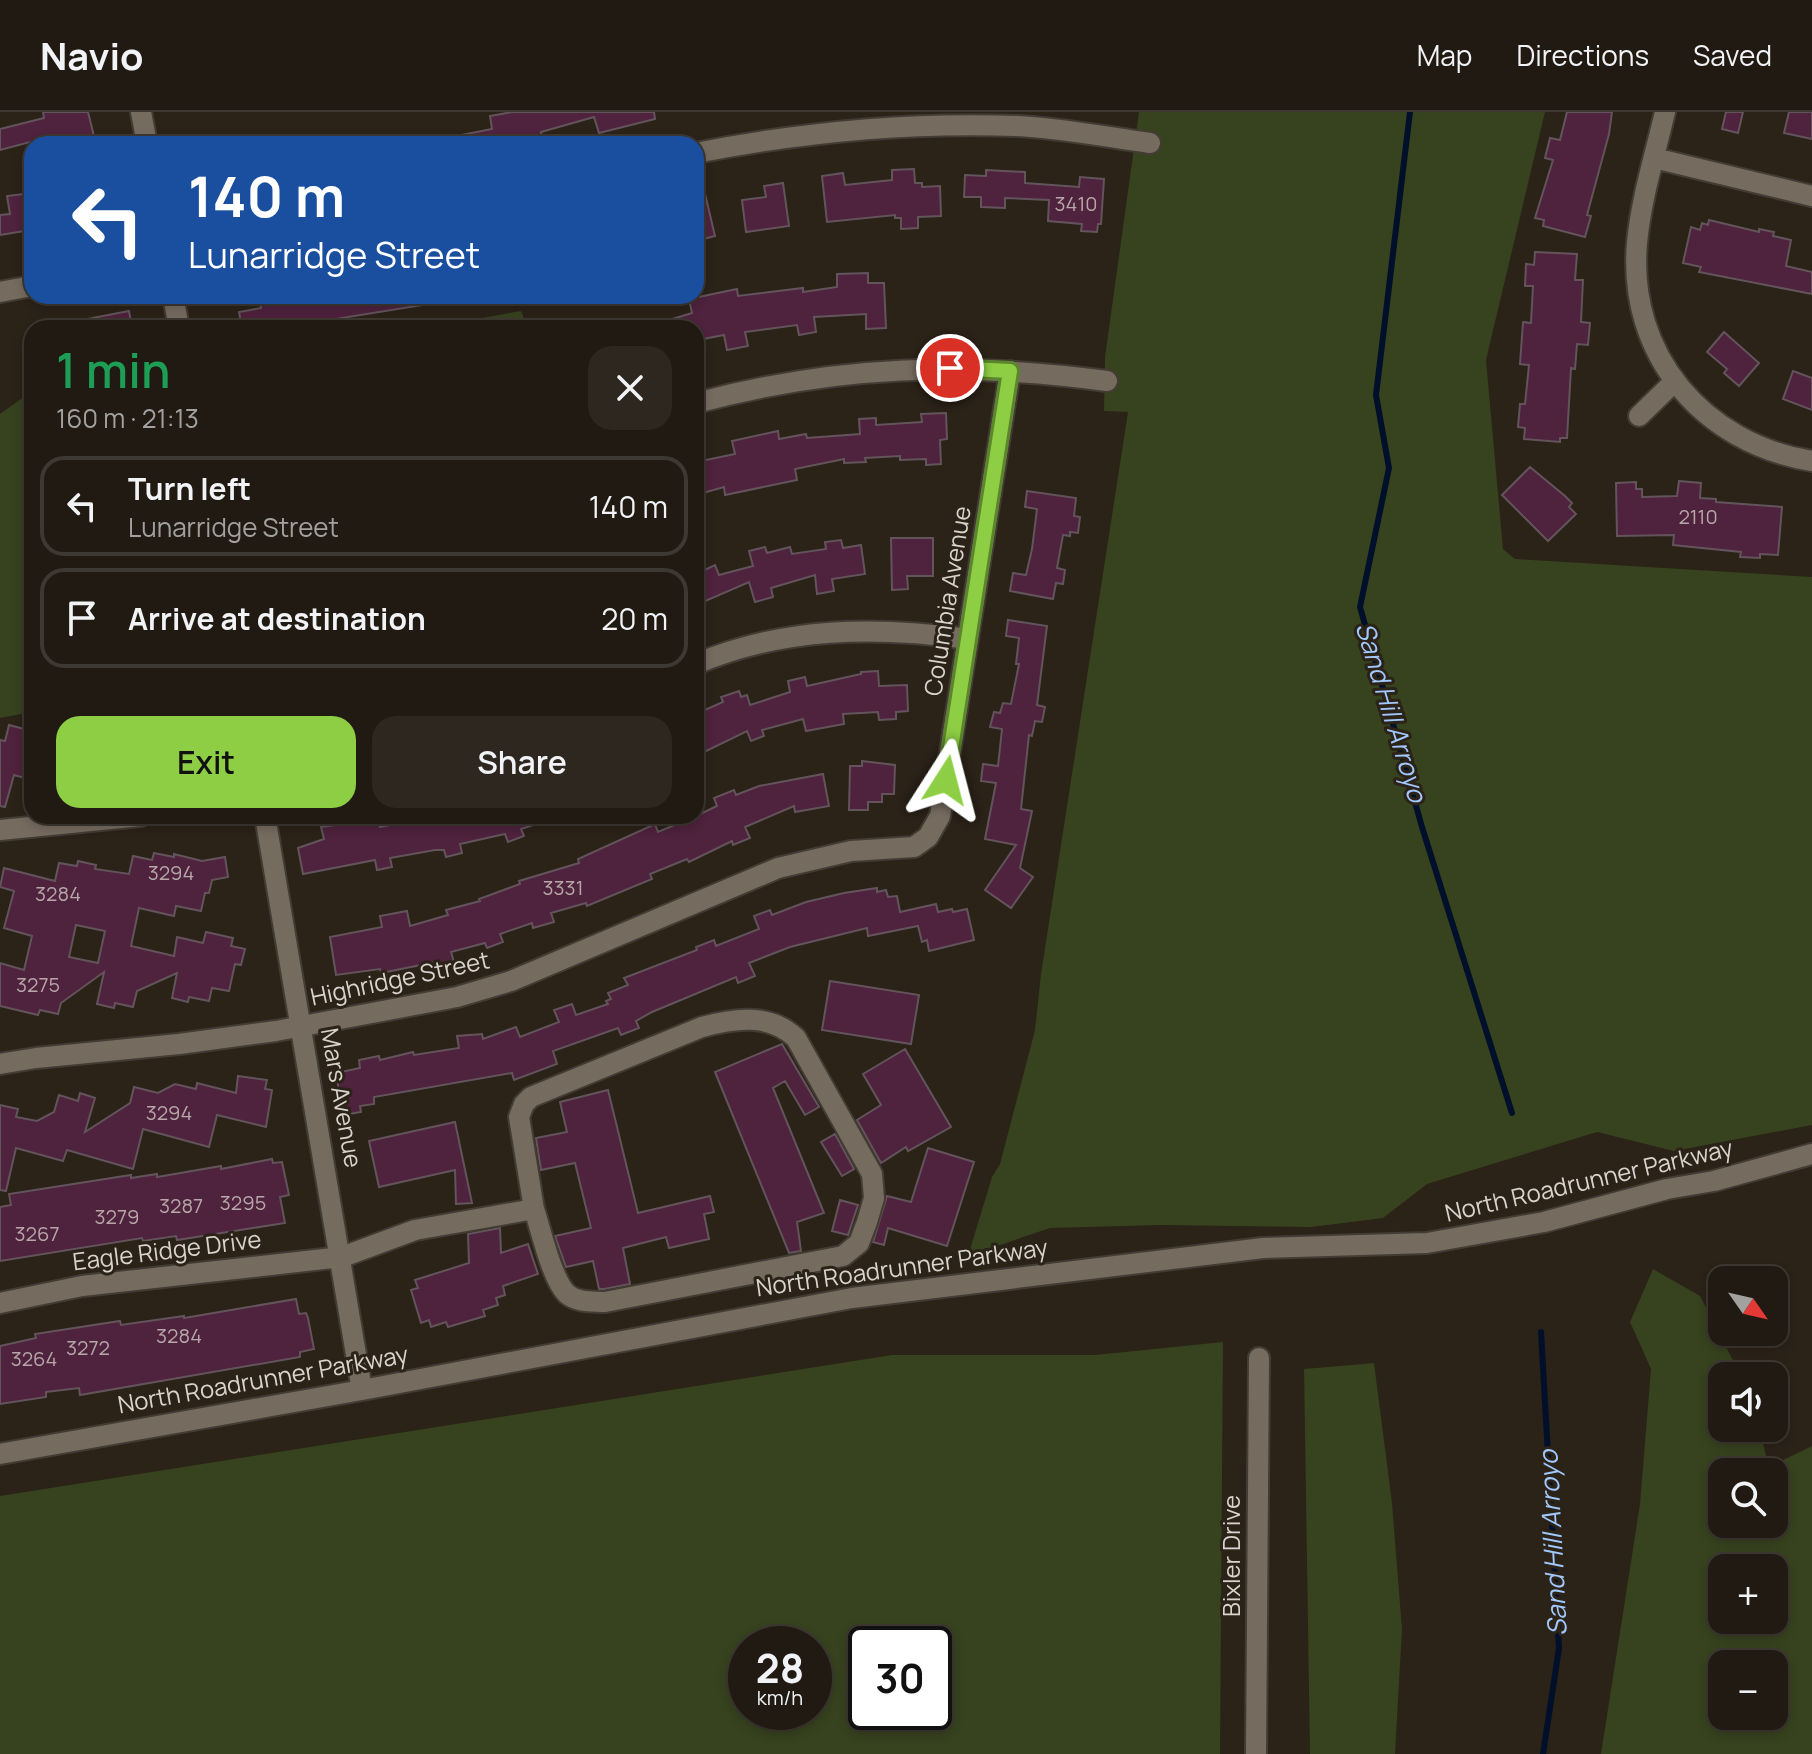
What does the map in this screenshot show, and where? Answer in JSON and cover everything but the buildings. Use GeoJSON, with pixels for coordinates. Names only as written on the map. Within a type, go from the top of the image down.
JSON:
{"type":"FeatureCollection","features":[{"type":"Feature","properties":{"kind":"street"},"geometry":{"type":"LineString","coordinates":[[141,112],[146,136]]}},
{"type":"Feature","properties":{"kind":"street"},"geometry":{"type":"LineString","coordinates":[[1665,112],[1637,244],[1641,307],[1654,348],[1675,381],[1697,407],[1728,431],[1775,453],[1812,461]]}},
{"type":"Feature","properties":{"kind":"street"},"geometry":{"type":"LineString","coordinates":[[704,152],[861,129],[1018,119],[1150,143]]}},
{"type":"Feature","properties":{"kind":"street"},"geometry":{"type":"LineString","coordinates":[[1654,158],[1812,196]]}},
{"type":"Feature","properties":{"kind":"street"},"geometry":{"type":"LineString","coordinates":[[0,292],[24,288]]}},
{"type":"Feature","properties":{"kind":"street"},"geometry":{"type":"LineString","coordinates":[[704,401],[764,386],[840,374],[915,368],[1010,371],[1107,381]]}},
{"type":"Feature","properties":{"kind":"street","name":"Columbia Avenue"},"geometry":{"type":"LineString","coordinates":[[933,842],[940,816],[1010,371]]}},
{"type":"Feature","properties":{"kind":"street"},"geometry":{"type":"LineString","coordinates":[[1639,416],[1675,381]]}},
{"type":"Feature","properties":{"kind":"street"},"geometry":{"type":"LineString","coordinates":[[704,661],[739,649],[818,632],[894,631],[968,639]]}},
{"type":"Feature","properties":{"kind":"street"},"geometry":{"type":"LineString","coordinates":[[0,830],[60,824]]}},
{"type":"Feature","properties":{"kind":"street","name":"Mars Avenue"},"geometry":{"type":"LineString","coordinates":[[266,824],[342,1257],[362,1390]]}},
{"type":"Feature","properties":{"kind":"street","name":"Highridge Street"},"geometry":{"type":"LineString","coordinates":[[0,1064],[48,1056],[179,1044],[302,1026],[493,988],[778,868],[851,851],[906,849],[933,842]]}},
{"type":"Feature","properties":{"kind":"street"},"geometry":{"type":"LineString","coordinates":[[768,1020],[786,1028],[796,1038],[872,1174],[874,1198],[859,1243],[843,1256],[605,1302],[581,1301],[568,1295],[559,1284],[534,1209],[519,1117],[524,1104],[531,1097],[702,1027],[725,1021],[768,1020]]}},
{"type":"Feature","properties":{"kind":"street","name":"North Roadrunner Parkway"},"geometry":{"type":"LineString","coordinates":[[0,1454],[852,1298],[1263,1248],[1427,1243],[1544,1222],[1812,1154]]}},
{"type":"Feature","properties":{"kind":"street","name":"Eagle Ridge Drive"},"geometry":{"type":"LineString","coordinates":[[0,1303],[82,1286],[342,1257],[415,1230],[534,1209]]}},
{"type":"Feature","properties":{"kind":"street","name":"Bixler Drive"},"geometry":{"type":"LineString","coordinates":[[1256,1754],[1259,1358]]}},
{"type":"Feature","properties":{"kind":"green space"},"geometry":{"type":"Polygon","coordinates":[[[1139,112],[1545,112],[1486,360],[1503,549],[1515,559],[1812,577],[1812,1125],[1674,1151],[1597,1132],[1427,1184],[1383,1218],[1311,1227],[1161,1225],[1050,1228],[968,1256],[992,1177],[1000,1164],[1035,1030],[1041,974],[1128,412],[1104,411],[1105,357],[1139,112]]]}},
{"type":"Feature","properties":{"kind":"green space"},"geometry":{"type":"Polygon","coordinates":[[[521,311],[525,320],[471,320],[521,311]]]}},
{"type":"Feature","properties":{"kind":"green space"},"geometry":{"type":"Polygon","coordinates":[[[24,398],[24,714],[0,718],[0,414],[24,398]]]}},
{"type":"Feature","properties":{"kind":"green space"},"geometry":{"type":"Polygon","coordinates":[[[1653,1269],[1700,1296],[1708,1312],[1708,1346],[1726,1346],[1734,1362],[1708,1362],[1708,1442],[1763,1442],[1767,1458],[1708,1458],[1708,1538],[1788,1538],[1787,1458],[1812,1446],[1812,1754],[1601,1754],[1640,1504],[1651,1369],[1630,1322],[1653,1269]]]}},
{"type":"Feature","properties":{"kind":"green space"},"geometry":{"type":"Polygon","coordinates":[[[1223,1342],[1220,1754],[0,1754],[0,1496],[892,1355],[1095,1355],[1223,1342]]]}},
{"type":"Feature","properties":{"kind":"green space"},"geometry":{"type":"Polygon","coordinates":[[[1374,1363],[1392,1503],[1402,1629],[1395,1754],[1310,1754],[1304,1369],[1374,1363]]]}},
{"type":"Feature","properties":{"kind":"waterway","name":"Sand Hill Arroyo"},"geometry":{"type":"LineString","coordinates":[[1410,112],[1376,395],[1389,468],[1360,607],[1422,827],[1512,1113]]}},
{"type":"Feature","properties":{"kind":"waterway","name":"Sand Hill Arroyo"},"geometry":{"type":"LineString","coordinates":[[1541,1332],[1559,1648],[1543,1754]]}},
{"type":"Feature","properties":{"kind":"route"},"geometry":{"type":"LineString","coordinates":[[946,780],[1010,371],[950,368]]}}]}
